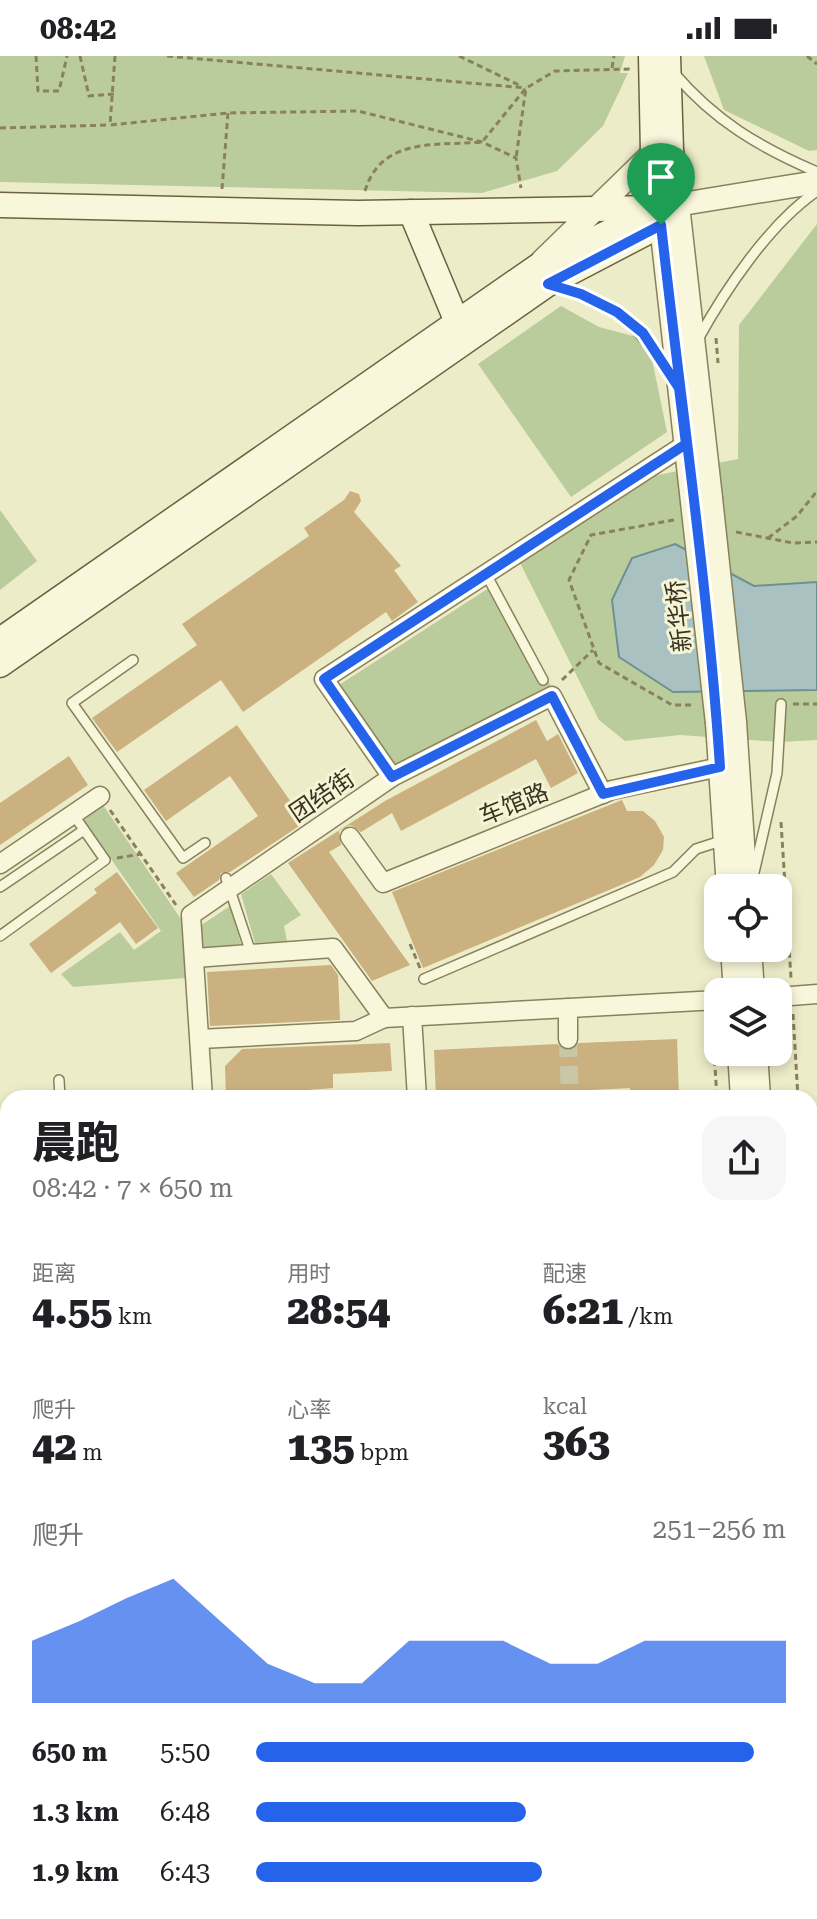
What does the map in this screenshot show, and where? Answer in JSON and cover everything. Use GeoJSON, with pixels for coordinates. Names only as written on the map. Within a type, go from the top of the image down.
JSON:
{"type":"FeatureCollection","features":[{"type":"Feature","properties":{"kind":"main road"},"geometry":{"type":"LineString","coordinates":[[660,62],[653,153],[666,212]]}},
{"type":"Feature","properties":{"kind":"main road"},"geometry":{"type":"LineString","coordinates":[[660,62],[671,150],[666,212]]}},
{"type":"Feature","properties":{"kind":"main road"},"geometry":{"type":"LineString","coordinates":[[0,205],[358,213],[596,208],[666,212]]}},
{"type":"Feature","properties":{"kind":"main road"},"geometry":{"type":"LineString","coordinates":[[411,212],[457,322]]}},
{"type":"Feature","properties":{"kind":"main road"},"geometry":{"type":"LineString","coordinates":[[0,640],[457,322],[666,212]]}},
{"type":"Feature","properties":{"kind":"main road"},"geometry":{"type":"LineString","coordinates":[[0,665],[543,275]]}},
{"type":"Feature","properties":{"kind":"street"},"geometry":{"type":"LineString","coordinates":[[543,275],[596,208],[653,153]]}},
{"type":"Feature","properties":{"kind":"street"},"geometry":{"type":"LineString","coordinates":[[666,212],[817,182]]}},
{"type":"Feature","properties":{"kind":"street"},"geometry":{"type":"LineString","coordinates":[[666,212],[694,347],[695,507]]}},
{"type":"Feature","properties":{"kind":"street"},"geometry":{"type":"LineString","coordinates":[[666,212],[679,388],[695,507]]}},
{"type":"Feature","properties":{"kind":"street"},"geometry":{"type":"LineString","coordinates":[[392,777],[324,679],[686,444]]}},
{"type":"Feature","properties":{"kind":"street","name":"新华桥"},"geometry":{"type":"LineString","coordinates":[[695,507],[726,722]]}},
{"type":"Feature","properties":{"kind":"street"},"geometry":{"type":"LineString","coordinates":[[539,702],[552,696],[603,794]]}},
{"type":"Feature","properties":{"kind":"street","name":"团结街"},"geometry":{"type":"LineString","coordinates":[[192,923],[191,915],[229,882],[392,777],[539,702]]}},
{"type":"Feature","properties":{"kind":"street"},"geometry":{"type":"LineString","coordinates":[[726,722],[720,767],[727,874]]}},
{"type":"Feature","properties":{"kind":"street"},"geometry":{"type":"LineString","coordinates":[[726,722],[746,874]]}},
{"type":"Feature","properties":{"kind":"street","name":"车馆路"},"geometry":{"type":"LineString","coordinates":[[350,837],[383,883],[603,794],[720,767]]}},
{"type":"Feature","properties":{"kind":"street"},"geometry":{"type":"LineString","coordinates":[[0,864],[79,822],[100,796]]}},
{"type":"Feature","properties":{"kind":"street"},"geometry":{"type":"LineString","coordinates":[[192,923],[203,1090]]}},
{"type":"Feature","properties":{"kind":"street"},"geometry":{"type":"LineString","coordinates":[[195,958],[333,948],[384,1018]]}},
{"type":"Feature","properties":{"kind":"street"},"geometry":{"type":"LineString","coordinates":[[792,996],[817,994]]}},
{"type":"Feature","properties":{"kind":"street"},"geometry":{"type":"LineString","coordinates":[[200,1039],[356,1031],[384,1018],[704,1001]]}},
{"type":"Feature","properties":{"kind":"street"},"geometry":{"type":"LineString","coordinates":[[568,1008],[568,1039]]}},
{"type":"Feature","properties":{"kind":"street"},"geometry":{"type":"LineString","coordinates":[[412,1016],[417,1090]]}},
{"type":"Feature","properties":{"kind":"street"},"geometry":{"type":"LineString","coordinates":[[740,1066],[741,1090]]}},
{"type":"Feature","properties":{"kind":"street"},"geometry":{"type":"LineString","coordinates":[[757,1066],[758,1090]]}},
{"type":"Feature","properties":{"kind":"lane"},"geometry":{"type":"LineString","coordinates":[[660,62],[702,106],[772,152],[817,172]]}},
{"type":"Feature","properties":{"kind":"lane"},"geometry":{"type":"LineString","coordinates":[[694,347],[721,297],[798,204],[817,191]]}},
{"type":"Feature","properties":{"kind":"lane"},"geometry":{"type":"LineString","coordinates":[[543,275],[605,306],[643,333],[679,388]]}},
{"type":"Feature","properties":{"kind":"lane"},"geometry":{"type":"LineString","coordinates":[[486,574],[543,680]]}},
{"type":"Feature","properties":{"kind":"lane"},"geometry":{"type":"LineString","coordinates":[[133,660],[72,703],[183,858],[205,843]]}},
{"type":"Feature","properties":{"kind":"lane"},"geometry":{"type":"LineString","coordinates":[[752,874],[777,773],[781,704]]}},
{"type":"Feature","properties":{"kind":"lane"},"geometry":{"type":"LineString","coordinates":[[0,887],[79,822],[105,860],[0,936]]}},
{"type":"Feature","properties":{"kind":"lane"},"geometry":{"type":"LineString","coordinates":[[424,979],[673,872],[696,849],[725,840]]}},
{"type":"Feature","properties":{"kind":"lane"},"geometry":{"type":"LineString","coordinates":[[229,882],[251,953]]}},
{"type":"Feature","properties":{"kind":"lane"},"geometry":{"type":"LineString","coordinates":[[59,1080],[60,1090]]}},
{"type":"Feature","properties":{"kind":"path"},"geometry":{"type":"LineString","coordinates":[[36,56],[38,91],[59,91],[67,56]]}},
{"type":"Feature","properties":{"kind":"path"},"geometry":{"type":"LineString","coordinates":[[80,56],[89,96],[114,94]]}},
{"type":"Feature","properties":{"kind":"path"},"geometry":{"type":"LineString","coordinates":[[110,125],[115,56]]}},
{"type":"Feature","properties":{"kind":"path"},"geometry":{"type":"LineString","coordinates":[[170,56],[526,88]]}},
{"type":"Feature","properties":{"kind":"path"},"geometry":{"type":"LineString","coordinates":[[459,56],[526,88]]}},
{"type":"Feature","properties":{"kind":"path"},"geometry":{"type":"LineString","coordinates":[[612,70],[614,56]]}},
{"type":"Feature","properties":{"kind":"path"},"geometry":{"type":"LineString","coordinates":[[807,56],[817,64]]}},
{"type":"Feature","properties":{"kind":"path"},"geometry":{"type":"LineString","coordinates":[[358,213],[371,171],[398,149],[482,142],[526,88],[555,71],[612,70],[660,62]]}},
{"type":"Feature","properties":{"kind":"path"},"geometry":{"type":"LineString","coordinates":[[524,209],[516,158],[526,88]]}},
{"type":"Feature","properties":{"kind":"path"},"geometry":{"type":"LineString","coordinates":[[0,128],[110,125],[228,113],[358,111],[482,142],[516,158]]}},
{"type":"Feature","properties":{"kind":"path"},"geometry":{"type":"LineString","coordinates":[[221,210],[228,113]]}},
{"type":"Feature","properties":{"kind":"path"},"geometry":{"type":"LineString","coordinates":[[716,336],[719,365]]}},
{"type":"Feature","properties":{"kind":"path"},"geometry":{"type":"LineString","coordinates":[[768,538],[797,516],[817,491]]}},
{"type":"Feature","properties":{"kind":"path"},"geometry":{"type":"LineString","coordinates":[[695,507],[668,519],[591,535],[569,580],[599,663],[672,705],[703,705]]}},
{"type":"Feature","properties":{"kind":"path"},"geometry":{"type":"LineString","coordinates":[[732,528],[733,543]]}},
{"type":"Feature","properties":{"kind":"path"},"geometry":{"type":"LineString","coordinates":[[724,529],[793,543],[817,542]]}},
{"type":"Feature","properties":{"kind":"path"},"geometry":{"type":"LineString","coordinates":[[539,702],[593,650]]}},
{"type":"Feature","properties":{"kind":"path"},"geometry":{"type":"LineString","coordinates":[[781,704],[817,704]]}},
{"type":"Feature","properties":{"kind":"path"},"geometry":{"type":"LineString","coordinates":[[100,796],[192,923]]}},
{"type":"Feature","properties":{"kind":"path"},"geometry":{"type":"LineString","coordinates":[[771,799],[781,817],[785,978]]}},
{"type":"Feature","properties":{"kind":"path"},"geometry":{"type":"LineString","coordinates":[[105,860],[141,854]]}},
{"type":"Feature","properties":{"kind":"path"},"geometry":{"type":"LineString","coordinates":[[410,944],[424,979]]}},
{"type":"Feature","properties":{"kind":"path"},"geometry":{"type":"LineString","coordinates":[[792,1051],[797,1090]]}},
{"type":"Feature","properties":{"kind":"path"},"geometry":{"type":"LineString","coordinates":[[716,1066],[717,1090]]}},
{"type":"Feature","properties":{"kind":"green space"},"geometry":{"type":"Polygon","coordinates":[[[0,56],[625,56],[620,73],[628,73],[603,126],[557,171],[482,193],[0,182],[0,56]]]}},
{"type":"Feature","properties":{"kind":"green space"},"geometry":{"type":"Polygon","coordinates":[[[704,56],[817,56],[817,150],[809,151],[724,110],[704,56]]]}},
{"type":"Feature","properties":{"kind":"green space"},"geometry":{"type":"Polygon","coordinates":[[[817,224],[817,740],[780,742],[680,735],[625,741],[599,720],[512,547],[653,476],[738,459],[739,325],[817,224]]]}},
{"type":"Feature","properties":{"kind":"green space"},"geometry":{"type":"Polygon","coordinates":[[[561,306],[599,327],[648,340],[667,432],[571,497],[478,364],[561,306]]]}},
{"type":"Feature","properties":{"kind":"green space"},"geometry":{"type":"Polygon","coordinates":[[[0,510],[37,561],[0,590],[0,510]]]}},
{"type":"Feature","properties":{"kind":"green space"},"geometry":{"type":"Polygon","coordinates":[[[495,584],[551,686],[393,768],[336,687],[495,584]]]}},
{"type":"Feature","properties":{"kind":"green space"},"geometry":{"type":"Polygon","coordinates":[[[103,805],[183,922],[185,978],[73,987],[61,974],[120,932],[134,950],[161,931],[84,820],[103,805]]]}},
{"type":"Feature","properties":{"kind":"green space"},"geometry":{"type":"Polygon","coordinates":[[[271,874],[301,915],[284,926],[287,941],[255,943],[241,894],[271,874]]]}},
{"type":"Feature","properties":{"kind":"green space"},"geometry":{"type":"Polygon","coordinates":[[[230,906],[241,944],[203,949],[200,926],[230,906]]]}},
{"type":"Feature","properties":{"kind":"water"},"geometry":{"type":"Polygon","coordinates":[[[675,544],[754,586],[817,582],[817,690],[673,692],[619,657],[612,600],[632,558],[675,544]]]}},
{"type":"Feature","properties":{"kind":"building"},"geometry":{"type":"Polygon","coordinates":[[[350,491],[359,494],[361,501],[354,512],[401,566],[394,570],[418,602],[392,621],[386,612],[243,712],[221,680],[117,752],[92,718],[197,645],[182,624],[309,536],[304,528],[344,500],[350,491]]]}},
{"type":"Feature","properties":{"kind":"building"},"geometry":{"type":"Polygon","coordinates":[[[536,720],[547,741],[558,734],[578,773],[551,788],[536,759],[401,831],[392,813],[361,832],[350,825],[339,831],[341,845],[329,852],[410,965],[372,981],[288,863],[385,801],[536,720]]]}},
{"type":"Feature","properties":{"kind":"building"},"geometry":{"type":"Polygon","coordinates":[[[237,725],[305,822],[230,872],[221,873],[219,880],[194,897],[176,873],[258,816],[230,776],[166,821],[144,790],[237,725]]]}},
{"type":"Feature","properties":{"kind":"building"},"geometry":{"type":"Polygon","coordinates":[[[69,756],[88,785],[0,845],[0,803],[69,756]]]}},
{"type":"Feature","properties":{"kind":"building"},"geometry":{"type":"Polygon","coordinates":[[[622,800],[627,811],[643,811],[655,821],[664,837],[663,850],[654,865],[640,877],[423,968],[392,892],[622,800]]]}},
{"type":"Feature","properties":{"kind":"building"},"geometry":{"type":"Polygon","coordinates":[[[117,872],[158,928],[136,944],[120,922],[51,973],[29,944],[97,893],[94,889],[117,872]]]}},
{"type":"Feature","properties":{"kind":"building"},"geometry":{"type":"Polygon","coordinates":[[[331,965],[338,975],[340,1020],[210,1026],[207,972],[331,965]]]}},
{"type":"Feature","properties":{"kind":"building"},"geometry":{"type":"Polygon","coordinates":[[[677,1039],[679,1090],[436,1090],[434,1050],[557,1044],[569,1051],[579,1043],[677,1039]]]}},
{"type":"Feature","properties":{"kind":"building"},"geometry":{"type":"Polygon","coordinates":[[[390,1043],[392,1071],[333,1074],[333,1088],[226,1090],[225,1066],[242,1049],[390,1043]]]}},
{"type":"Feature","properties":{"kind":"tunnel"},"geometry":{"type":"LineString","coordinates":[[568,1039],[570,1090]]}},
{"type":"Feature","properties":{"kind":"route"},"geometry":{"type":"LineString","coordinates":[[661,225],[548,284],[581,294],[617,312],[643,333],[679,388],[686,444],[324,679],[392,777],[552,696],[603,794],[720,767],[717,723],[686,444],[661,225]]}}]}
